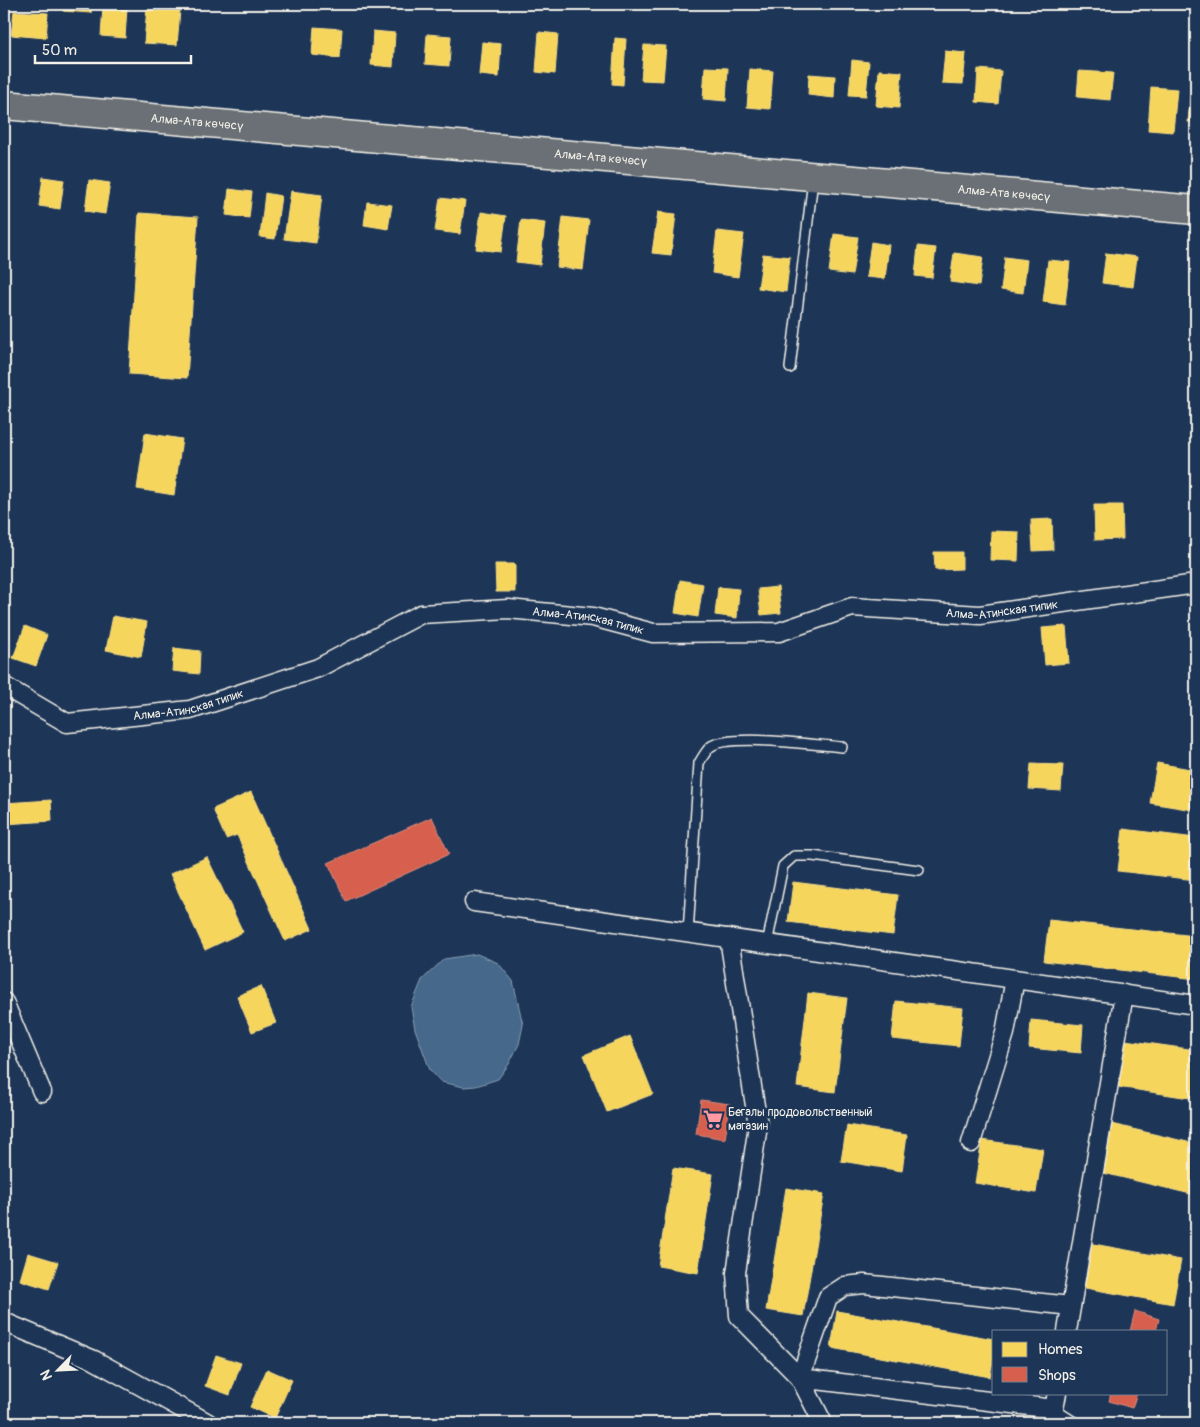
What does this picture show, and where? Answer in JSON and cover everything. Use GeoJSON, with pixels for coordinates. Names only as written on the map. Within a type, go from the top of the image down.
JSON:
{"type":"FeatureCollection","features":[{"type":"Feature","properties":{"kind":"highway","name":"Алма-Ата көчөсү"},"geometry":{"type":"LineString","coordinates":[[4,105],[1196,210]]}},
{"type":"Feature","properties":{"kind":"street","name":"Алма-Атинская типик"},"geometry":{"type":"LineString","coordinates":[[4,686],[67,723],[190,710],[318,668],[421,614],[508,609],[593,616],[653,633],[779,632],[852,607],[980,614],[1196,584]]}},
{"type":"Feature","properties":{"kind":"street"},"geometry":{"type":"LineString","coordinates":[[474,902],[1196,1004]]}},
{"type":"Feature","properties":{"kind":"street"},"geometry":{"type":"LineString","coordinates":[[729,938],[758,1124],[736,1273],[739,1316],[800,1378],[824,1423]]}},
{"type":"Feature","properties":{"kind":"street"},"geometry":{"type":"LineString","coordinates":[[971,1144],[1005,1033],[1015,979]]}},
{"type":"Feature","properties":{"kind":"street"},"geometry":{"type":"LineString","coordinates":[[1067,1330],[1124,994]]}},
{"type":"Feature","properties":{"kind":"street"},"geometry":{"type":"LineString","coordinates":[[4,1002],[42,1092]]}},
{"type":"Feature","properties":{"kind":"street"},"geometry":{"type":"LineString","coordinates":[[800,1378],[828,1297],[845,1286],[864,1284],[1071,1306]]}},
{"type":"Feature","properties":{"kind":"street"},"geometry":{"type":"LineString","coordinates":[[4,1322],[94,1360],[208,1423]]}},
{"type":"Feature","properties":{"kind":"street"},"geometry":{"type":"LineString","coordinates":[[800,1378],[1055,1401]]}},
{"type":"Feature","properties":{"kind":"lane"},"geometry":{"type":"LineString","coordinates":[[790,368],[813,176]]}},
{"type":"Feature","properties":{"kind":"lane"},"geometry":{"type":"LineString","coordinates":[[688,933],[698,763],[711,747],[726,741],[750,740],[842,747]]}},
{"type":"Feature","properties":{"kind":"lane"},"geometry":{"type":"LineString","coordinates":[[768,944],[783,866],[794,856],[812,856],[919,870]]}},
{"type":"Feature","properties":{"kind":"lane"},"geometry":{"type":"LineString","coordinates":[[1055,1401],[1076,1423]]}},
{"type":"Feature","properties":{"kind":"water"},"geometry":{"type":"Polygon","coordinates":[[[477,954],[498,963],[513,981],[523,1025],[519,1044],[509,1064],[498,1079],[476,1086],[464,1087],[441,1082],[430,1070],[415,1029],[411,1007],[422,980],[444,959],[477,954]]]}},
{"type":"Feature","properties":{"kind":"building: Homes"},"geometry":{"type":"Polygon","coordinates":[[[64,4],[92,4],[91,13],[63,11],[64,4]]]}},
{"type":"Feature","properties":{"kind":"building: Homes"},"geometry":{"type":"Polygon","coordinates":[[[103,6],[127,8],[125,38],[101,36],[103,6]]]}},
{"type":"Feature","properties":{"kind":"building: Homes"},"geometry":{"type":"Polygon","coordinates":[[[147,7],[180,10],[177,45],[144,43],[147,7]]]}},
{"type":"Feature","properties":{"kind":"building: Homes"},"geometry":{"type":"Polygon","coordinates":[[[14,11],[48,13],[46,38],[11,35],[14,11]]]}},
{"type":"Feature","properties":{"kind":"building: Homes"},"geometry":{"type":"Polygon","coordinates":[[[314,27],[342,29],[340,58],[312,55],[314,27]]]}},
{"type":"Feature","properties":{"kind":"building: Homes"},"geometry":{"type":"Polygon","coordinates":[[[373,31],[395,33],[393,67],[371,65],[373,31]]]}},
{"type":"Feature","properties":{"kind":"building: Homes"},"geometry":{"type":"Polygon","coordinates":[[[539,32],[558,34],[555,74],[536,72],[539,32]]]}},
{"type":"Feature","properties":{"kind":"building: Homes"},"geometry":{"type":"Polygon","coordinates":[[[427,34],[451,36],[449,66],[425,64],[427,34]]]}},
{"type":"Feature","properties":{"kind":"building: Homes"},"geometry":{"type":"Polygon","coordinates":[[[615,38],[626,39],[623,85],[612,84],[615,38]]]}},
{"type":"Feature","properties":{"kind":"building: Homes"},"geometry":{"type":"Polygon","coordinates":[[[482,42],[501,44],[499,77],[479,75],[482,42]]]}},
{"type":"Feature","properties":{"kind":"building: Homes"},"geometry":{"type":"Polygon","coordinates":[[[644,45],[666,46],[663,81],[641,80],[644,45]]]}},
{"type":"Feature","properties":{"kind":"building: Homes"},"geometry":{"type":"Polygon","coordinates":[[[945,51],[966,53],[963,84],[942,83],[945,51]]]}},
{"type":"Feature","properties":{"kind":"building: Homes"},"geometry":{"type":"Polygon","coordinates":[[[852,60],[869,62],[866,96],[849,95],[852,60]]]}},
{"type":"Feature","properties":{"kind":"building: Homes"},"geometry":{"type":"Polygon","coordinates":[[[705,67],[728,68],[726,101],[703,99],[705,67]]]}},
{"type":"Feature","properties":{"kind":"building: Homes"},"geometry":{"type":"Polygon","coordinates":[[[750,69],[773,71],[770,109],[747,107],[750,69]]]}},
{"type":"Feature","properties":{"kind":"building: Homes"},"geometry":{"type":"Polygon","coordinates":[[[978,69],[1001,71],[998,104],[976,102],[978,69]]]}},
{"type":"Feature","properties":{"kind":"building: Homes"},"geometry":{"type":"Polygon","coordinates":[[[879,70],[902,72],[899,108],[876,106],[879,70]]]}},
{"type":"Feature","properties":{"kind":"building: Homes"},"geometry":{"type":"Polygon","coordinates":[[[1079,71],[1113,73],[1110,100],[1077,97],[1079,71]]]}},
{"type":"Feature","properties":{"kind":"building: Homes"},"geometry":{"type":"Polygon","coordinates":[[[809,74],[835,76],[834,98],[808,95],[809,74]]]}},
{"type":"Feature","properties":{"kind":"building: Homes"},"geometry":{"type":"Polygon","coordinates":[[[1151,87],[1177,89],[1173,132],[1148,130],[1151,87]]]}},
{"type":"Feature","properties":{"kind":"building: Homes"},"geometry":{"type":"Polygon","coordinates":[[[1191,88],[1196,88],[1196,122],[1188,122],[1191,88]]]}},
{"type":"Feature","properties":{"kind":"building: Homes"},"geometry":{"type":"Polygon","coordinates":[[[43,177],[64,180],[60,209],[39,206],[43,177]]]}},
{"type":"Feature","properties":{"kind":"building: Homes"},"geometry":{"type":"Polygon","coordinates":[[[89,180],[110,183],[105,214],[85,211],[89,180]]]}},
{"type":"Feature","properties":{"kind":"building: Homes"},"geometry":{"type":"Polygon","coordinates":[[[229,189],[252,192],[249,218],[226,215],[229,189]]]}},
{"type":"Feature","properties":{"kind":"building: Homes"},"geometry":{"type":"Polygon","coordinates":[[[291,191],[322,195],[316,243],[284,239],[291,191]]]}},
{"type":"Feature","properties":{"kind":"building: Homes"},"geometry":{"type":"Polygon","coordinates":[[[265,193],[281,196],[275,239],[260,237],[265,193]]]}},
{"type":"Feature","properties":{"kind":"building: Homes"},"geometry":{"type":"Polygon","coordinates":[[[440,198],[465,201],[460,234],[435,231],[440,198]]]}},
{"type":"Feature","properties":{"kind":"building: Homes"},"geometry":{"type":"Polygon","coordinates":[[[367,202],[392,205],[388,229],[364,225],[367,202]]]}},
{"type":"Feature","properties":{"kind":"building: Homes"},"geometry":{"type":"Polygon","coordinates":[[[481,212],[506,216],[501,252],[476,249],[481,212]]]}},
{"type":"Feature","properties":{"kind":"building: Homes"},"geometry":{"type":"Polygon","coordinates":[[[658,212],[676,214],[671,255],[652,253],[658,212]]]}},
{"type":"Feature","properties":{"kind":"building: Homes"},"geometry":{"type":"Polygon","coordinates":[[[139,213],[198,217],[187,378],[129,374],[139,213]]]}},
{"type":"Feature","properties":{"kind":"building: Homes"},"geometry":{"type":"Polygon","coordinates":[[[563,217],[589,220],[583,270],[557,267],[563,217]]]}},
{"type":"Feature","properties":{"kind":"building: Homes"},"geometry":{"type":"Polygon","coordinates":[[[521,220],[545,223],[540,265],[516,262],[521,220]]]}},
{"type":"Feature","properties":{"kind":"building: Homes"},"geometry":{"type":"Polygon","coordinates":[[[717,231],[744,234],[738,277],[712,273],[717,231]]]}},
{"type":"Feature","properties":{"kind":"building: Homes"},"geometry":{"type":"Polygon","coordinates":[[[834,234],[858,237],[852,275],[829,272],[834,234]]]}},
{"type":"Feature","properties":{"kind":"building: Homes"},"geometry":{"type":"Polygon","coordinates":[[[871,242],[889,245],[885,279],[866,277],[871,242]]]}},
{"type":"Feature","properties":{"kind":"building: Homes"},"geometry":{"type":"Polygon","coordinates":[[[918,246],[936,248],[932,278],[915,276],[918,246]]]}},
{"type":"Feature","properties":{"kind":"building: Homes"},"geometry":{"type":"Polygon","coordinates":[[[954,253],[983,257],[979,286],[950,282],[954,253]]]}},
{"type":"Feature","properties":{"kind":"building: Homes"},"geometry":{"type":"Polygon","coordinates":[[[1106,253],[1137,257],[1133,287],[1102,283],[1106,253]]]}},
{"type":"Feature","properties":{"kind":"building: Homes"},"geometry":{"type":"Polygon","coordinates":[[[763,254],[790,257],[786,292],[758,288],[763,254]]]}},
{"type":"Feature","properties":{"kind":"building: Homes"},"geometry":{"type":"Polygon","coordinates":[[[1005,257],[1027,260],[1023,293],[1001,290],[1005,257]]]}},
{"type":"Feature","properties":{"kind":"building: Homes"},"geometry":{"type":"Polygon","coordinates":[[[1048,260],[1070,262],[1065,305],[1043,302],[1048,260]]]}},
{"type":"Feature","properties":{"kind":"building: Homes"},"geometry":{"type":"Polygon","coordinates":[[[1194,270],[1196,270],[1196,303],[1190,303],[1194,270]]]}},
{"type":"Feature","properties":{"kind":"building: Homes"},"geometry":{"type":"Polygon","coordinates":[[[145,433],[182,439],[174,495],[137,489],[145,433]]]}},
{"type":"Feature","properties":{"kind":"building: Homes"},"geometry":{"type":"Polygon","coordinates":[[[1094,505],[1122,505],[1123,539],[1095,540],[1094,505]]]}},
{"type":"Feature","properties":{"kind":"building: Homes"},"geometry":{"type":"Polygon","coordinates":[[[1052,519],[1053,550],[1033,551],[1031,520],[1052,519]]]}},
{"type":"Feature","properties":{"kind":"building: Homes"},"geometry":{"type":"Polygon","coordinates":[[[991,531],[1019,532],[1018,561],[990,560],[991,531]]]}},
{"type":"Feature","properties":{"kind":"building: Homes"},"geometry":{"type":"Polygon","coordinates":[[[934,552],[962,552],[962,569],[935,570],[934,552]]]}},
{"type":"Feature","properties":{"kind":"building: Homes"},"geometry":{"type":"Polygon","coordinates":[[[495,564],[515,564],[515,592],[496,592],[495,564]]]}},
{"type":"Feature","properties":{"kind":"building: Homes"},"geometry":{"type":"Polygon","coordinates":[[[680,580],[703,584],[698,617],[675,613],[680,580]]]}},
{"type":"Feature","properties":{"kind":"building: Homes"},"geometry":{"type":"Polygon","coordinates":[[[718,587],[739,589],[737,618],[715,615],[718,587]]]}},
{"type":"Feature","properties":{"kind":"building: Homes"},"geometry":{"type":"Polygon","coordinates":[[[778,587],[781,613],[761,615],[758,589],[778,587]]]}},
{"type":"Feature","properties":{"kind":"building: Homes"},"geometry":{"type":"Polygon","coordinates":[[[113,616],[147,622],[141,657],[106,650],[113,616]]]}},
{"type":"Feature","properties":{"kind":"building: Homes"},"geometry":{"type":"Polygon","coordinates":[[[25,626],[47,635],[36,666],[13,658],[25,626]]]}},
{"type":"Feature","properties":{"kind":"building: Homes"},"geometry":{"type":"Polygon","coordinates":[[[1066,626],[1069,663],[1045,665],[1042,628],[1066,626]]]}},
{"type":"Feature","properties":{"kind":"building: Homes"},"geometry":{"type":"Polygon","coordinates":[[[174,648],[200,651],[199,674],[172,671],[174,648]]]}},
{"type":"Feature","properties":{"kind":"building: Homes"},"geometry":{"type":"Polygon","coordinates":[[[1157,763],[1196,770],[1196,792],[1193,810],[1150,803],[1157,763]]]}},
{"type":"Feature","properties":{"kind":"building: Homes"},"geometry":{"type":"Polygon","coordinates":[[[1031,764],[1063,765],[1061,791],[1029,789],[1031,764]]]}},
{"type":"Feature","properties":{"kind":"building: Homes"},"geometry":{"type":"Polygon","coordinates":[[[251,792],[312,929],[285,941],[237,835],[226,839],[213,809],[251,792]]]}},
{"type":"Feature","properties":{"kind":"building: Homes"},"geometry":{"type":"Polygon","coordinates":[[[51,800],[52,821],[4,824],[4,803],[51,800]]]}},
{"type":"Feature","properties":{"kind":"building: Homes"},"geometry":{"type":"Polygon","coordinates":[[[1123,829],[1196,838],[1196,880],[1118,871],[1123,829]]]}},
{"type":"Feature","properties":{"kind":"building: Homes"},"geometry":{"type":"Polygon","coordinates":[[[207,857],[243,932],[205,950],[170,874],[207,857]]]}},
{"type":"Feature","properties":{"kind":"building: Homes"},"geometry":{"type":"Polygon","coordinates":[[[793,882],[898,895],[893,935],[788,922],[793,882]]]}},
{"type":"Feature","properties":{"kind":"building: Homes"},"geometry":{"type":"Polygon","coordinates":[[[1049,920],[1196,936],[1196,979],[1044,961],[1049,920]]]}},
{"type":"Feature","properties":{"kind":"building: Homes"},"geometry":{"type":"Polygon","coordinates":[[[261,986],[276,1023],[252,1032],[237,996],[261,986]]]}},
{"type":"Feature","properties":{"kind":"building: Homes"},"geometry":{"type":"Polygon","coordinates":[[[808,993],[847,998],[835,1092],[797,1087],[808,993]]]}},
{"type":"Feature","properties":{"kind":"building: Homes"},"geometry":{"type":"Polygon","coordinates":[[[896,1001],[963,1008],[959,1046],[892,1039],[896,1001]]]}},
{"type":"Feature","properties":{"kind":"building: Homes"},"geometry":{"type":"Polygon","coordinates":[[[1031,1020],[1083,1025],[1081,1053],[1029,1048],[1031,1020]]]}},
{"type":"Feature","properties":{"kind":"building: Homes"},"geometry":{"type":"Polygon","coordinates":[[[630,1036],[653,1094],[607,1112],[584,1055],[630,1036]]]}},
{"type":"Feature","properties":{"kind":"building: Homes"},"geometry":{"type":"Polygon","coordinates":[[[1125,1040],[1196,1050],[1196,1099],[1118,1087],[1125,1040]]]}},
{"type":"Feature","properties":{"kind":"building: Homes"},"geometry":{"type":"Polygon","coordinates":[[[1107,1123],[1196,1144],[1195,1195],[1095,1171],[1107,1123]]]}},
{"type":"Feature","properties":{"kind":"building: Homes"},"geometry":{"type":"Polygon","coordinates":[[[847,1125],[907,1135],[902,1171],[841,1161],[847,1125]]]}},
{"type":"Feature","properties":{"kind":"building: Homes"},"geometry":{"type":"Polygon","coordinates":[[[982,1140],[1043,1149],[1036,1193],[975,1183],[982,1140]]]}},
{"type":"Feature","properties":{"kind":"building: Homes"},"geometry":{"type":"Polygon","coordinates":[[[673,1168],[713,1174],[698,1273],[658,1266],[673,1168]]]}},
{"type":"Feature","properties":{"kind":"building: Homes"},"geometry":{"type":"Polygon","coordinates":[[[786,1188],[824,1194],[803,1316],[766,1310],[786,1188]]]}},
{"type":"Feature","properties":{"kind":"building: Homes"},"geometry":{"type":"Polygon","coordinates":[[[1088,1243],[1181,1260],[1173,1304],[1080,1287],[1088,1243]]]}},
{"type":"Feature","properties":{"kind":"building: Homes"},"geometry":{"type":"Polygon","coordinates":[[[28,1253],[58,1262],[49,1289],[20,1280],[28,1253]]]}},
{"type":"Feature","properties":{"kind":"building: Homes"},"geometry":{"type":"Polygon","coordinates":[[[837,1311],[992,1339],[992,1366],[990,1377],[831,1348],[837,1311]]]}},
{"type":"Feature","properties":{"kind":"building: Homes"},"geometry":{"type":"Polygon","coordinates":[[[216,1355],[241,1363],[230,1395],[205,1386],[216,1355]]]}},
{"type":"Feature","properties":{"kind":"building: Homes"},"geometry":{"type":"Polygon","coordinates":[[[267,1369],[292,1380],[275,1418],[250,1407],[267,1369]]]}},
{"type":"Feature","properties":{"kind":"building: Homes"},"geometry":{"type":"Polygon","coordinates":[[[50,1417],[50,1423],[24,1423],[24,1419],[50,1417]]]}},
{"type":"Feature","properties":{"kind":"building: Shops"},"geometry":{"type":"Polygon","coordinates":[[[432,817],[449,854],[346,901],[328,863],[432,817]]]}},
{"type":"Feature","properties":{"kind":"building: Shops","name":"Бегалы продовольственный магазин"},"geometry":{"type":"Polygon","coordinates":[[[701,1100],[730,1104],[725,1139],[696,1134],[701,1100]]]}},
{"type":"Feature","properties":{"kind":"building: Shops"},"geometry":{"type":"Polygon","coordinates":[[[1135,1311],[1159,1319],[1156,1330],[1130,1330],[1135,1311]]]}},
{"type":"Feature","properties":{"kind":"building: Shops"},"geometry":{"type":"Polygon","coordinates":[[[1111,1394],[1137,1394],[1132,1408],[1109,1401],[1111,1394]]]}},
{"type":"Feature","properties":{"kind":"place","name":"Бегалы продовольственный магазин"},"geometry":{"type":"Point","coordinates":[713,1119]}}]}
